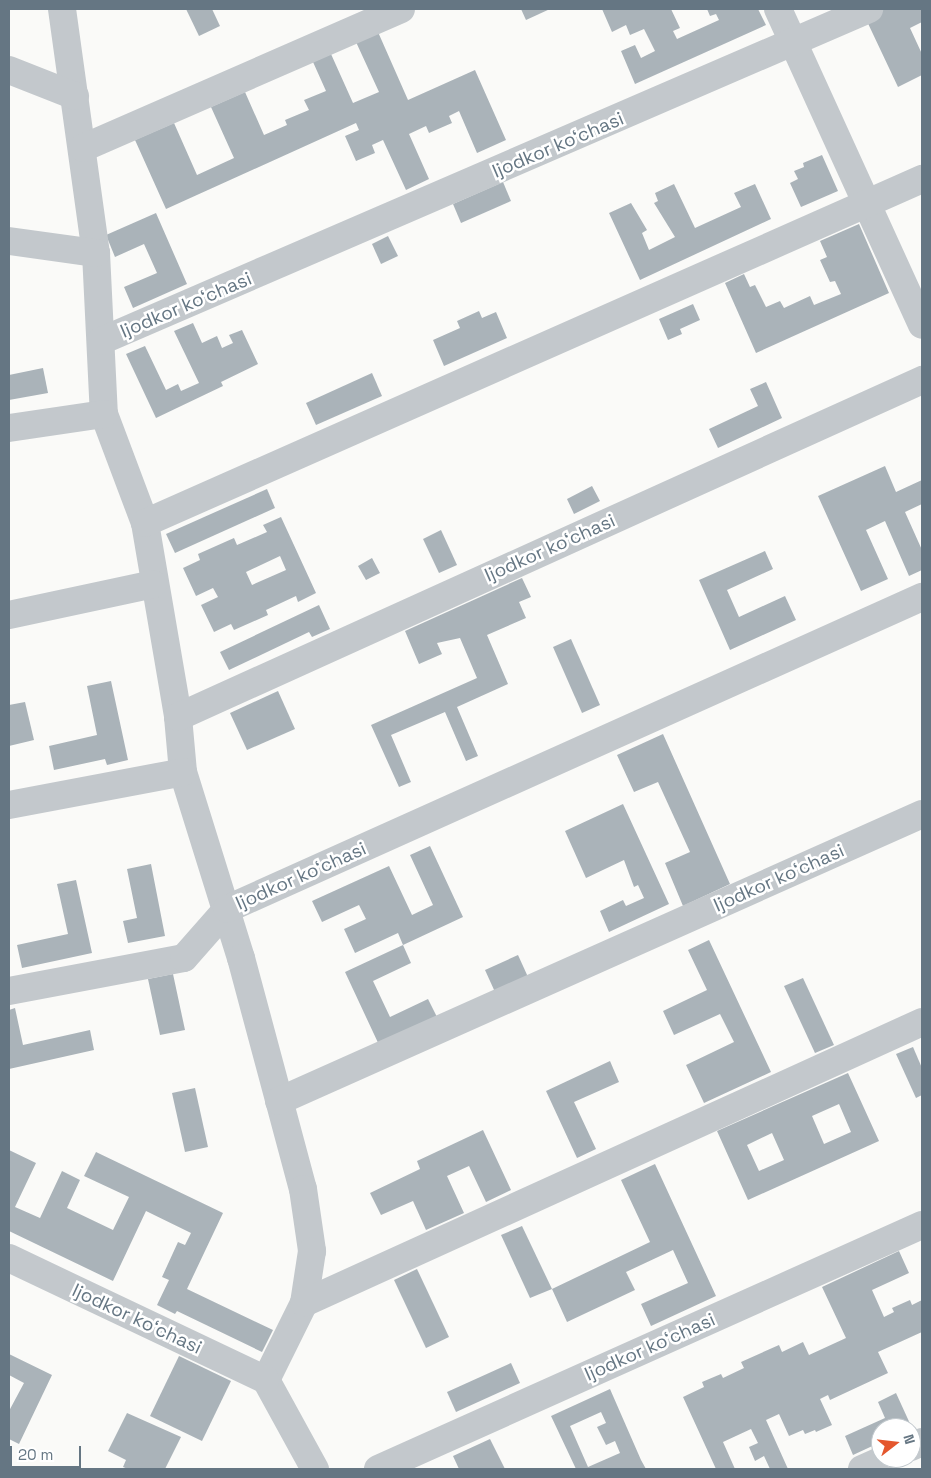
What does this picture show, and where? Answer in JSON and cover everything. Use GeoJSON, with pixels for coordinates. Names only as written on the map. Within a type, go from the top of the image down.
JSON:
{"type":"FeatureCollection","features":[{"type":"Feature","properties":{"kind":"street","name":"Ijodkor koʻchasi"},"geometry":{"type":"LineString","coordinates":[[9,1258],[266,1380],[304,1303],[312,1251],[302,1189],[279,1101],[227,910],[184,772],[178,717],[153,584],[144,523],[104,414],[102,341],[96,253],[83,148],[62,9]]}},
{"type":"Feature","properties":{"kind":"street"},"geometry":{"type":"LineString","coordinates":[[83,148],[401,9]]}},
{"type":"Feature","properties":{"kind":"street"},"geometry":{"type":"LineString","coordinates":[[778,9],[922,325]]}},
{"type":"Feature","properties":{"kind":"street","name":"Ijodkor koʻchasi"},"geometry":{"type":"LineString","coordinates":[[102,341],[794,44],[869,9]]}},
{"type":"Feature","properties":{"kind":"street"},"geometry":{"type":"LineString","coordinates":[[9,70],[75,96]]}},
{"type":"Feature","properties":{"kind":"street"},"geometry":{"type":"LineString","coordinates":[[144,523],[922,179]]}},
{"type":"Feature","properties":{"kind":"street"},"geometry":{"type":"LineString","coordinates":[[9,241],[96,253]]}},
{"type":"Feature","properties":{"kind":"street","name":"Ijodkor koʻchasi"},"geometry":{"type":"LineString","coordinates":[[178,717],[922,380]]}},
{"type":"Feature","properties":{"kind":"street"},"geometry":{"type":"LineString","coordinates":[[9,428],[104,414]]}},
{"type":"Feature","properties":{"kind":"street"},"geometry":{"type":"LineString","coordinates":[[9,615],[153,584]]}},
{"type":"Feature","properties":{"kind":"street","name":"Ijodkor koʻchasi"},"geometry":{"type":"LineString","coordinates":[[9,991],[184,958],[227,910],[922,597]]}},
{"type":"Feature","properties":{"kind":"street"},"geometry":{"type":"LineString","coordinates":[[9,805],[184,772]]}},
{"type":"Feature","properties":{"kind":"street","name":"Ijodkor koʻchasi"},"geometry":{"type":"LineString","coordinates":[[279,1101],[922,814]]}},
{"type":"Feature","properties":{"kind":"street"},"geometry":{"type":"LineString","coordinates":[[304,1303],[922,1022]]}},
{"type":"Feature","properties":{"kind":"street","name":"Ijodkor koʻchasi"},"geometry":{"type":"LineString","coordinates":[[378,1469],[922,1225]]}},
{"type":"Feature","properties":{"kind":"street"},"geometry":{"type":"LineString","coordinates":[[266,1380],[316,1469]]}},
{"type":"Feature","properties":{"kind":"building"},"geometry":{"type":"Polygon","coordinates":[[[186,9],[212,9],[220,26],[199,36],[186,9]]]}},
{"type":"Feature","properties":{"kind":"building"},"geometry":{"type":"Polygon","coordinates":[[[521,9],[550,9],[526,20],[521,9]]]}},
{"type":"Feature","properties":{"kind":"building"},"geometry":{"type":"Polygon","coordinates":[[[602,9],[671,9],[680,28],[673,31],[677,39],[719,20],[716,14],[710,16],[707,9],[758,9],[766,25],[635,84],[621,51],[635,45],[641,58],[655,51],[644,29],[630,35],[626,25],[612,32],[602,9]]]}},
{"type":"Feature","properties":{"kind":"building"},"geometry":{"type":"Polygon","coordinates":[[[877,9],[922,9],[922,22],[910,28],[922,54],[922,75],[898,87],[864,15],[877,9]]]}},
{"type":"Feature","properties":{"kind":"building"},"geometry":{"type":"Polygon","coordinates":[[[378,32],[408,100],[475,70],[506,140],[477,153],[459,111],[449,116],[452,123],[429,133],[426,126],[409,134],[429,179],[406,190],[383,140],[372,145],[375,153],[356,161],[345,136],[359,130],[356,123],[166,209],[135,140],[174,123],[197,175],[234,158],[211,107],[245,92],[264,135],[287,125],[285,120],[309,110],[304,100],[326,91],[313,62],[331,54],[353,103],[379,92],[356,42],[378,32]]]}},
{"type":"Feature","properties":{"kind":"building"},"geometry":{"type":"Polygon","coordinates":[[[822,155],[838,191],[801,207],[790,183],[798,179],[794,171],[804,167],[803,163],[822,155]]]}},
{"type":"Feature","properties":{"kind":"building"},"geometry":{"type":"Polygon","coordinates":[[[503,182],[511,201],[461,223],[453,204],[503,182]]]}},
{"type":"Feature","properties":{"kind":"building"},"geometry":{"type":"Polygon","coordinates":[[[674,184],[695,228],[741,207],[734,193],[755,184],[771,219],[640,280],[609,213],[631,203],[647,230],[642,233],[649,250],[675,237],[654,203],[658,201],[655,193],[674,184]]]}},
{"type":"Feature","properties":{"kind":"building"},"geometry":{"type":"Polygon","coordinates":[[[156,213],[187,284],[133,308],[124,287],[157,273],[144,244],[115,257],[106,235],[156,213]]]}},
{"type":"Feature","properties":{"kind":"building"},"geometry":{"type":"Polygon","coordinates":[[[859,224],[889,293],[756,353],[725,283],[744,274],[750,287],[755,285],[766,307],[780,301],[784,308],[810,296],[814,305],[841,294],[835,281],[830,282],[820,260],[827,257],[820,241],[859,224]]]}},
{"type":"Feature","properties":{"kind":"building"},"geometry":{"type":"Polygon","coordinates":[[[388,236],[398,256],[381,264],[372,244],[388,236]]]}},
{"type":"Feature","properties":{"kind":"building"},"geometry":{"type":"Polygon","coordinates":[[[693,304],[700,320],[680,329],[682,334],[668,340],[659,319],[693,304]]]}},
{"type":"Feature","properties":{"kind":"building"},"geometry":{"type":"Polygon","coordinates":[[[479,311],[482,318],[496,312],[507,338],[444,366],[433,340],[460,328],[457,321],[479,311]]]}},
{"type":"Feature","properties":{"kind":"building"},"geometry":{"type":"Polygon","coordinates":[[[193,323],[202,343],[217,336],[222,348],[233,343],[229,335],[242,330],[258,364],[221,382],[223,386],[156,418],[126,354],[145,346],[166,390],[178,384],[181,391],[199,383],[174,331],[193,323]]]}},
{"type":"Feature","properties":{"kind":"building"},"geometry":{"type":"Polygon","coordinates":[[[43,368],[48,393],[9,400],[9,375],[43,368]]]}},
{"type":"Feature","properties":{"kind":"building"},"geometry":{"type":"Polygon","coordinates":[[[372,373],[382,396],[316,425],[306,403],[372,373]]]}},
{"type":"Feature","properties":{"kind":"building"},"geometry":{"type":"Polygon","coordinates":[[[766,382],[782,418],[718,448],[709,429],[758,406],[750,389],[766,382]]]}},
{"type":"Feature","properties":{"kind":"building"},"geometry":{"type":"Polygon","coordinates":[[[885,466],[896,492],[922,480],[922,504],[905,512],[922,550],[922,570],[909,576],[885,521],[866,530],[888,579],[861,591],[818,496],[885,466]]]}},
{"type":"Feature","properties":{"kind":"building"},"geometry":{"type":"Polygon","coordinates":[[[592,486],[600,501],[574,514],[567,499],[592,486]]]}},
{"type":"Feature","properties":{"kind":"building"},"geometry":{"type":"Polygon","coordinates":[[[267,489],[275,508],[175,553],[166,534],[267,489]]]}},
{"type":"Feature","properties":{"kind":"building"},"geometry":{"type":"Polygon","coordinates":[[[281,517],[316,593],[298,602],[296,596],[266,610],[268,615],[234,630],[231,624],[214,632],[201,605],[218,597],[213,588],[196,596],[183,568],[200,560],[198,554],[234,538],[237,545],[267,532],[263,525],[281,517]],[[280,556],[246,572],[252,585],[286,570],[280,556]]]}},
{"type":"Feature","properties":{"kind":"building"},"geometry":{"type":"Polygon","coordinates":[[[441,530],[457,565],[439,573],[423,539],[441,530]]]}},
{"type":"Feature","properties":{"kind":"building"},"geometry":{"type":"Polygon","coordinates":[[[765,551],[773,569],[727,590],[739,617],[785,596],[796,620],[730,650],[699,580],[765,551]]]}},
{"type":"Feature","properties":{"kind":"building"},"geometry":{"type":"Polygon","coordinates":[[[372,558],[380,573],[366,580],[358,566],[372,558]]]}},
{"type":"Feature","properties":{"kind":"building"},"geometry":{"type":"Polygon","coordinates":[[[522,578],[531,597],[519,602],[526,618],[487,635],[508,684],[457,707],[478,756],[466,761],[445,712],[391,735],[411,782],[399,787],[371,725],[477,678],[460,638],[437,643],[442,654],[419,664],[405,631],[522,578]]]}},
{"type":"Feature","properties":{"kind":"building"},"geometry":{"type":"Polygon","coordinates":[[[319,605],[330,629],[312,637],[309,632],[229,670],[220,652],[319,605]]]}},
{"type":"Feature","properties":{"kind":"building"},"geometry":{"type":"Polygon","coordinates":[[[571,639],[600,705],[582,713],[553,647],[571,639]]]}},
{"type":"Feature","properties":{"kind":"building"},"geometry":{"type":"Polygon","coordinates":[[[111,681],[128,760],[107,765],[105,759],[54,770],[49,746],[97,735],[87,686],[111,681]]]}},
{"type":"Feature","properties":{"kind":"building"},"geometry":{"type":"Polygon","coordinates":[[[278,691],[295,729],[247,750],[230,713],[278,691]]]}},
{"type":"Feature","properties":{"kind":"building"},"geometry":{"type":"Polygon","coordinates":[[[25,702],[34,740],[9,746],[9,705],[25,702]]]}},
{"type":"Feature","properties":{"kind":"building"},"geometry":{"type":"Polygon","coordinates":[[[663,734],[730,884],[683,906],[665,863],[690,852],[658,782],[634,792],[617,755],[663,734]]]}},
{"type":"Feature","properties":{"kind":"building"},"geometry":{"type":"Polygon","coordinates":[[[623,804],[669,904],[609,932],[600,911],[623,900],[626,906],[644,898],[638,885],[634,887],[624,860],[586,878],[565,831],[623,804]]]}},
{"type":"Feature","properties":{"kind":"building"},"geometry":{"type":"Polygon","coordinates":[[[430,846],[463,917],[403,945],[398,933],[355,953],[344,929],[366,919],[359,905],[322,922],[312,901],[389,866],[412,915],[433,905],[410,855],[430,846]]]}},
{"type":"Feature","properties":{"kind":"building"},"geometry":{"type":"Polygon","coordinates":[[[151,864],[165,936],[128,943],[123,921],[137,918],[127,869],[151,864]]]}},
{"type":"Feature","properties":{"kind":"building"},"geometry":{"type":"Polygon","coordinates":[[[76,880],[92,953],[22,968],[17,945],[68,934],[57,884],[76,880]]]}},
{"type":"Feature","properties":{"kind":"building"},"geometry":{"type":"Polygon","coordinates":[[[709,940],[771,1072],[704,1103],[686,1065],[734,1042],[720,1014],[674,1035],[663,1011],[707,990],[688,950],[709,940]]]}},
{"type":"Feature","properties":{"kind":"building"},"geometry":{"type":"Polygon","coordinates":[[[403,945],[411,963],[373,981],[390,1017],[428,999],[438,1019],[380,1047],[345,972],[403,945]]]}},
{"type":"Feature","properties":{"kind":"building"},"geometry":{"type":"Polygon","coordinates":[[[518,955],[528,977],[495,992],[485,970],[518,955]]]}},
{"type":"Feature","properties":{"kind":"building"},"geometry":{"type":"Polygon","coordinates":[[[173,974],[185,1030],[160,1035],[148,979],[173,974]]]}},
{"type":"Feature","properties":{"kind":"building"},"geometry":{"type":"Polygon","coordinates":[[[803,978],[834,1045],[815,1053],[784,986],[803,978]]]}},
{"type":"Feature","properties":{"kind":"building"},"geometry":{"type":"Polygon","coordinates":[[[15,1008],[23,1045],[90,1030],[94,1050],[9,1069],[9,1010],[15,1008]]]}},
{"type":"Feature","properties":{"kind":"building"},"geometry":{"type":"Polygon","coordinates":[[[913,1047],[922,1068],[922,1095],[916,1098],[896,1054],[913,1047]]]}},
{"type":"Feature","properties":{"kind":"building"},"geometry":{"type":"Polygon","coordinates":[[[610,1061],[619,1082],[574,1102],[596,1149],[577,1158],[546,1091],[610,1061]]]}},
{"type":"Feature","properties":{"kind":"building"},"geometry":{"type":"Polygon","coordinates":[[[848,1073],[879,1141],[748,1200],[717,1131],[848,1073]],[[839,1104],[812,1116],[824,1144],[851,1132],[839,1104]],[[772,1133],[747,1145],[759,1171],[784,1160],[772,1133]]]}},
{"type":"Feature","properties":{"kind":"building"},"geometry":{"type":"Polygon","coordinates":[[[195,1088],[208,1147],[185,1152],[172,1093],[195,1088]]]}},
{"type":"Feature","properties":{"kind":"building"},"geometry":{"type":"Polygon","coordinates":[[[483,1130],[511,1190],[486,1202],[469,1166],[447,1176],[464,1213],[426,1230],[413,1201],[381,1215],[370,1193],[420,1169],[417,1161],[483,1130]]]}},
{"type":"Feature","properties":{"kind":"building"},"geometry":{"type":"Polygon","coordinates":[[[9,1150],[36,1163],[15,1207],[40,1218],[62,1171],[80,1180],[67,1208],[113,1230],[129,1197],[84,1176],[96,1152],[223,1213],[187,1289],[273,1330],[262,1352],[177,1311],[175,1314],[157,1305],[169,1280],[162,1277],[178,1242],[185,1245],[191,1233],[146,1211],[113,1281],[9,1231],[9,1150]]]}},
{"type":"Feature","properties":{"kind":"building"},"geometry":{"type":"Polygon","coordinates":[[[655,1164],[716,1296],[651,1326],[641,1304],[688,1283],[673,1250],[626,1272],[635,1290],[567,1322],[552,1289],[650,1242],[621,1180],[655,1164]]]}},
{"type":"Feature","properties":{"kind":"building"},"geometry":{"type":"Polygon","coordinates":[[[522,1226],[552,1289],[530,1298],[501,1235],[522,1226]]]}},
{"type":"Feature","properties":{"kind":"building"},"geometry":{"type":"Polygon","coordinates":[[[899,1251],[909,1273],[872,1290],[884,1317],[894,1312],[892,1308],[910,1300],[912,1305],[922,1300],[922,1332],[878,1352],[888,1373],[830,1400],[828,1395],[820,1399],[832,1425],[816,1432],[815,1430],[805,1434],[803,1430],[789,1436],[779,1414],[766,1420],[788,1469],[770,1469],[764,1456],[755,1461],[749,1447],[758,1443],[751,1429],[723,1442],[735,1469],[716,1469],[683,1397],[704,1387],[702,1382],[721,1374],[723,1378],[744,1368],[741,1362],[779,1345],[782,1352],[803,1342],[809,1355],[846,1338],[822,1287],[899,1251]]]}},
{"type":"Feature","properties":{"kind":"building"},"geometry":{"type":"Polygon","coordinates":[[[417,1269],[449,1337],[426,1348],[394,1280],[417,1269]]]}},
{"type":"Feature","properties":{"kind":"building"},"geometry":{"type":"Polygon","coordinates":[[[9,1354],[52,1375],[19,1444],[9,1439],[9,1411],[24,1383],[9,1375],[9,1354]]]}},
{"type":"Feature","properties":{"kind":"building"},"geometry":{"type":"Polygon","coordinates":[[[179,1356],[231,1381],[202,1441],[150,1416],[179,1356]]]}},
{"type":"Feature","properties":{"kind":"building"},"geometry":{"type":"Polygon","coordinates":[[[511,1363],[520,1383],[456,1412],[447,1392],[511,1363]]]}},
{"type":"Feature","properties":{"kind":"building"},"geometry":{"type":"Polygon","coordinates":[[[610,1389],[646,1469],[576,1469],[551,1416],[610,1389]],[[601,1412],[570,1426],[588,1467],[620,1453],[615,1441],[606,1445],[597,1427],[606,1423],[601,1412]]]}},
{"type":"Feature","properties":{"kind":"building"},"geometry":{"type":"Polygon","coordinates":[[[896,1393],[907,1418],[885,1418],[878,1402],[896,1393]]]}},
{"type":"Feature","properties":{"kind":"building"},"geometry":{"type":"Polygon","coordinates":[[[127,1413],[181,1437],[165,1469],[128,1469],[123,1467],[126,1460],[108,1451],[127,1413]]]}},
{"type":"Feature","properties":{"kind":"building"},"geometry":{"type":"Polygon","coordinates":[[[871,1424],[871,1447],[853,1455],[845,1436],[871,1424]]]}},
{"type":"Feature","properties":{"kind":"building"},"geometry":{"type":"Polygon","coordinates":[[[490,1439],[505,1469],[459,1469],[453,1456],[490,1439]]]}}]}
